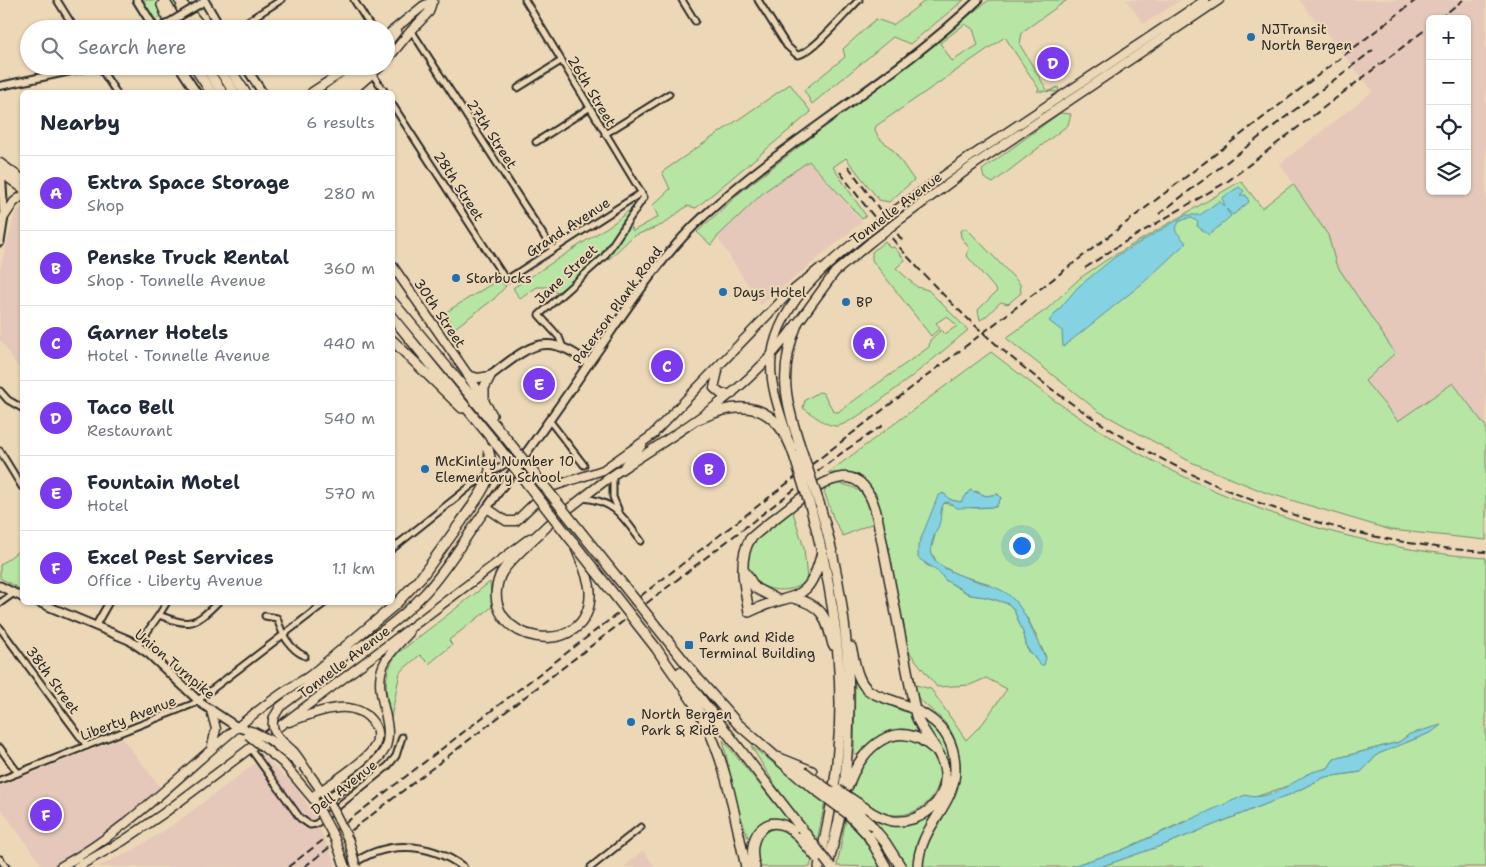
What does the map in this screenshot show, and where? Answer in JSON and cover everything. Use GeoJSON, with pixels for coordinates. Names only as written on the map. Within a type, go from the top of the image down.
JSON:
{"type":"FeatureCollection","features":[{"type":"Feature","properties":{"kind":"highway"},"geometry":{"type":"LineString","coordinates":[[160,0],[168,20]]}},
{"type":"Feature","properties":{"kind":"highway"},"geometry":{"type":"LineString","coordinates":[[164,0],[176,20]]}},
{"type":"Feature","properties":{"kind":"highway"},"geometry":{"type":"LineString","coordinates":[[177,0],[189,20]]}},
{"type":"Feature","properties":{"kind":"highway"},"geometry":{"type":"LineString","coordinates":[[177,0],[194,20]]}},
{"type":"Feature","properties":{"kind":"highway"},"geometry":{"type":"LineString","coordinates":[[200,75],[210,90]]}},
{"type":"Feature","properties":{"kind":"highway"},"geometry":{"type":"LineString","coordinates":[[211,75],[221,90]]}},
{"type":"Feature","properties":{"kind":"highway"},"geometry":{"type":"LineString","coordinates":[[223,75],[233,90]]}},
{"type":"Feature","properties":{"kind":"highway"},"geometry":{"type":"LineString","coordinates":[[234,75],[245,90]]}},
{"type":"Feature","properties":{"kind":"highway"},"geometry":{"type":"LineString","coordinates":[[395,304],[505,437],[711,695],[744,730],[777,757],[784,766],[805,774],[879,817],[894,821],[909,820],[929,811],[941,797],[946,774],[938,754],[917,720],[874,502],[867,489],[858,482],[837,478],[829,479],[812,490],[750,539],[745,548],[742,565],[752,610]]}},
{"type":"Feature","properties":{"kind":"highway"},"geometry":{"type":"LineString","coordinates":[[395,321],[482,427],[492,446],[573,540],[800,833],[823,866]]}},
{"type":"Feature","properties":{"kind":"highway"},"geometry":{"type":"LineString","coordinates":[[797,324],[787,352],[784,384],[787,405],[832,546],[845,622],[858,674],[865,687],[872,693],[914,708],[930,717],[942,729],[951,745],[955,768],[954,783],[949,797],[922,842],[918,867]]}},
{"type":"Feature","properties":{"kind":"highway"},"geometry":{"type":"LineString","coordinates":[[395,343],[452,401],[474,417]]}},
{"type":"Feature","properties":{"kind":"highway"},"geometry":{"type":"LineString","coordinates":[[468,375],[505,437]]}},
{"type":"Feature","properties":{"kind":"highway"},"geometry":{"type":"LineString","coordinates":[[484,400],[484,388],[490,376]]}},
{"type":"Feature","properties":{"kind":"highway"},"geometry":{"type":"LineString","coordinates":[[698,419],[720,409],[731,407],[754,409],[775,422],[790,444],[811,509],[822,552],[834,615],[839,669],[837,763],[823,866]]}},
{"type":"Feature","properties":{"kind":"highway"},"geometry":{"type":"LineString","coordinates":[[395,605],[422,576],[489,480],[492,464],[492,446]]}},
{"type":"Feature","properties":{"kind":"highway"},"geometry":{"type":"LineString","coordinates":[[547,526],[505,567],[497,589],[503,614],[518,631],[544,639],[569,632],[579,624],[585,614],[590,596],[589,582],[573,540]]}},
{"type":"Feature","properties":{"kind":"highway"},"geometry":{"type":"LineString","coordinates":[[752,610],[778,600],[793,598],[806,590],[813,582],[822,552]]}},
{"type":"Feature","properties":{"kind":"highway"},"geometry":{"type":"LineString","coordinates":[[742,565],[750,581],[759,591],[778,600]]}},
{"type":"Feature","properties":{"kind":"highway"},"geometry":{"type":"LineString","coordinates":[[752,610],[762,600],[759,591]]}},
{"type":"Feature","properties":{"kind":"highway"},"geometry":{"type":"LineString","coordinates":[[793,598],[812,605],[823,614],[839,669]]}},
{"type":"Feature","properties":{"kind":"highway"},"geometry":{"type":"LineString","coordinates":[[309,676],[395,605]]}},
{"type":"Feature","properties":{"kind":"highway"},"geometry":{"type":"LineString","coordinates":[[841,806],[848,753],[849,708],[845,622]]}},
{"type":"Feature","properties":{"kind":"highway"},"geometry":{"type":"LineString","coordinates":[[699,704],[724,768],[746,867]]}},
{"type":"Feature","properties":{"kind":"highway"},"geometry":{"type":"LineString","coordinates":[[823,866],[841,806],[856,765],[864,753],[877,742],[895,736],[913,737],[923,741],[938,754]]}},
{"type":"Feature","properties":{"kind":"highway"},"geometry":{"type":"LineString","coordinates":[[777,757],[788,761],[845,802],[870,824],[885,842],[901,867]]}},
{"type":"Feature","properties":{"kind":"highway"},"geometry":{"type":"LineString","coordinates":[[805,774],[848,814],[868,836],[886,867]]}},
{"type":"Feature","properties":{"kind":"highway"},"geometry":{"type":"LineString","coordinates":[[755,867],[752,855],[754,840],[765,826],[772,823],[783,824],[800,833]]}},
{"type":"Feature","properties":{"kind":"main road"},"geometry":{"type":"LineString","coordinates":[[137,0],[149,20]]}},
{"type":"Feature","properties":{"kind":"main road","name":"Paterson Plank Road"},"geometry":{"type":"LineString","coordinates":[[356,867],[349,841],[329,801],[295,754],[275,733],[272,723],[280,707],[349,653],[393,622],[426,592],[666,256],[704,216],[749,178],[938,35],[978,0]]}},
{"type":"Feature","properties":{"kind":"main road","name":"Tonnelle Avenue"},"geometry":{"type":"LineString","coordinates":[[77,867],[136,832],[613,476],[786,296],[866,233],[970,157],[1205,0]]}},
{"type":"Feature","properties":{"kind":"main road","name":"Tonnelle Avenue"},"geometry":{"type":"LineString","coordinates":[[620,470],[698,419],[732,394],[773,355],[835,272],[872,241],[975,164],[1219,0]]}},
{"type":"Feature","properties":{"kind":"main road"},"geometry":{"type":"LineString","coordinates":[[204,1],[216,20]]}},
{"type":"Feature","properties":{"kind":"main road"},"geometry":{"type":"LineString","coordinates":[[395,29],[423,6],[433,1]]}},
{"type":"Feature","properties":{"kind":"main road"},"geometry":{"type":"LineString","coordinates":[[395,45],[429,12],[433,1]]}},
{"type":"Feature","properties":{"kind":"main road"},"geometry":{"type":"LineString","coordinates":[[395,34],[405,22]]}},
{"type":"Feature","properties":{"kind":"main road"},"geometry":{"type":"LineString","coordinates":[[395,50],[410,31]]}},
{"type":"Feature","properties":{"kind":"main road"},"geometry":{"type":"LineString","coordinates":[[185,75],[195,90]]}},
{"type":"Feature","properties":{"kind":"main road"},"geometry":{"type":"LineString","coordinates":[[251,75],[261,90]]}},
{"type":"Feature","properties":{"kind":"main road"},"geometry":{"type":"LineString","coordinates":[[315,90],[338,75]]}},
{"type":"Feature","properties":{"kind":"main road"},"geometry":{"type":"LineString","coordinates":[[332,90],[353,75]]}},
{"type":"Feature","properties":{"kind":"main road"},"geometry":{"type":"LineString","coordinates":[[342,90],[365,75]]}},
{"type":"Feature","properties":{"kind":"main road"},"geometry":{"type":"LineString","coordinates":[[354,90],[368,75]]}},
{"type":"Feature","properties":{"kind":"main road"},"geometry":{"type":"LineString","coordinates":[[0,168],[20,178]]}},
{"type":"Feature","properties":{"kind":"main road"},"geometry":{"type":"LineString","coordinates":[[0,168],[20,186]]}},
{"type":"Feature","properties":{"kind":"main road"},"geometry":{"type":"LineString","coordinates":[[0,168],[4,217],[0,242]]}},
{"type":"Feature","properties":{"kind":"main road"},"geometry":{"type":"LineString","coordinates":[[4,217],[14,202],[20,198]]}},
{"type":"Feature","properties":{"kind":"main road"},"geometry":{"type":"LineString","coordinates":[[790,444],[774,392],[773,355],[783,324],[793,304],[810,283],[836,257]]}},
{"type":"Feature","properties":{"kind":"main road","name":"30th Street"},"geometry":{"type":"LineString","coordinates":[[395,269],[468,375]]}},
{"type":"Feature","properties":{"kind":"main road"},"geometry":{"type":"LineString","coordinates":[[468,375],[478,378],[490,376],[529,349],[550,344],[562,345],[589,364]]}},
{"type":"Feature","properties":{"kind":"main road"},"geometry":{"type":"LineString","coordinates":[[719,367],[714,388],[721,394],[732,394]]}},
{"type":"Feature","properties":{"kind":"main road"},"geometry":{"type":"LineString","coordinates":[[486,508],[506,521],[516,521],[551,487],[603,470],[654,434]]}},
{"type":"Feature","properties":{"kind":"main road"},"geometry":{"type":"LineString","coordinates":[[0,586],[20,595]]}},
{"type":"Feature","properties":{"kind":"main road","name":"Union Turnpike"},"geometry":{"type":"LineString","coordinates":[[46,605],[96,625],[138,645],[199,701],[237,727]]}},
{"type":"Feature","properties":{"kind":"main road"},"geometry":{"type":"LineString","coordinates":[[319,808],[374,763],[384,750],[387,736],[380,674],[389,655],[416,623]]}},
{"type":"Feature","properties":{"kind":"main road","name":"Paterson Plank Road"},"geometry":{"type":"LineString","coordinates":[[308,772],[270,740],[237,727],[309,676],[349,653]]}},
{"type":"Feature","properties":{"kind":"main road"},"geometry":{"type":"LineString","coordinates":[[280,726],[311,714],[338,707],[358,711],[374,724],[377,736],[373,749],[312,797]]}},
{"type":"Feature","properties":{"kind":"main road"},"geometry":{"type":"LineString","coordinates":[[211,710],[216,729],[211,748]]}},
{"type":"Feature","properties":{"kind":"main road"},"geometry":{"type":"LineString","coordinates":[[60,867],[93,847],[124,823],[237,727]]}},
{"type":"Feature","properties":{"kind":"main road","name":"Paterson Plank Road"},"geometry":{"type":"LineString","coordinates":[[251,734],[283,763],[312,797],[335,839],[347,867]]}},
{"type":"Feature","properties":{"kind":"street"},"geometry":{"type":"LineString","coordinates":[[57,0],[70,20]]}},
{"type":"Feature","properties":{"kind":"street"},"geometry":{"type":"LineString","coordinates":[[249,20],[281,0]]}},
{"type":"Feature","properties":{"kind":"street"},"geometry":{"type":"LineString","coordinates":[[354,0],[366,20]]}},
{"type":"Feature","properties":{"kind":"street","name":"26th Street"},"geometry":{"type":"LineString","coordinates":[[525,0],[588,108],[641,193]]}},
{"type":"Feature","properties":{"kind":"street"},"geometry":{"type":"LineString","coordinates":[[682,0],[695,21]]}},
{"type":"Feature","properties":{"kind":"street"},"geometry":{"type":"LineString","coordinates":[[758,0],[786,46],[797,55],[805,52],[828,32],[841,16],[859,0]]}},
{"type":"Feature","properties":{"kind":"street"},"geometry":{"type":"LineString","coordinates":[[173,20],[204,1]]}},
{"type":"Feature","properties":{"kind":"street","name":"27th Street"},"geometry":{"type":"LineString","coordinates":[[410,31],[554,250]]}},
{"type":"Feature","properties":{"kind":"street"},"geometry":{"type":"LineString","coordinates":[[518,88],[561,61]]}},
{"type":"Feature","properties":{"kind":"street"},"geometry":{"type":"LineString","coordinates":[[0,86],[52,75]]}},
{"type":"Feature","properties":{"kind":"street"},"geometry":{"type":"LineString","coordinates":[[105,75],[115,90]]}},
{"type":"Feature","properties":{"kind":"street"},"geometry":{"type":"LineString","coordinates":[[376,75],[384,90]]}},
{"type":"Feature","properties":{"kind":"street"},"geometry":{"type":"LineString","coordinates":[[605,134],[669,94]]}},
{"type":"Feature","properties":{"kind":"street"},"geometry":{"type":"LineString","coordinates":[[536,142],[588,108]]}},
{"type":"Feature","properties":{"kind":"street","name":"28th Street"},"geometry":{"type":"LineString","coordinates":[[395,109],[506,280]]}},
{"type":"Feature","properties":{"kind":"street","name":"Grand Avenue"},"geometry":{"type":"LineString","coordinates":[[506,280],[641,193]]}},
{"type":"Feature","properties":{"kind":"street","name":"Jane Street"},"geometry":{"type":"LineString","coordinates":[[562,345],[559,338],[539,315],[604,257],[643,201],[641,193]]}},
{"type":"Feature","properties":{"kind":"street"},"geometry":{"type":"LineString","coordinates":[[0,391],[20,406]]}},
{"type":"Feature","properties":{"kind":"street"},"geometry":{"type":"LineString","coordinates":[[549,420],[584,465]]}},
{"type":"Feature","properties":{"kind":"street"},"geometry":{"type":"LineString","coordinates":[[0,451],[20,484]]}},
{"type":"Feature","properties":{"kind":"street"},"geometry":{"type":"LineString","coordinates":[[395,547],[472,485],[526,451]]}},
{"type":"Feature","properties":{"kind":"street"},"geometry":{"type":"LineString","coordinates":[[613,476],[613,497],[620,514]]}},
{"type":"Feature","properties":{"kind":"street"},"geometry":{"type":"LineString","coordinates":[[583,498],[604,501],[620,514],[641,541]]}},
{"type":"Feature","properties":{"kind":"street"},"geometry":{"type":"LineString","coordinates":[[0,603],[14,593]]}},
{"type":"Feature","properties":{"kind":"street"},"geometry":{"type":"LineString","coordinates":[[96,625],[107,605]]}},
{"type":"Feature","properties":{"kind":"street"},"geometry":{"type":"LineString","coordinates":[[138,645],[165,605]]}},
{"type":"Feature","properties":{"kind":"street"},"geometry":{"type":"LineString","coordinates":[[159,615],[184,624],[200,618],[215,605]]}},
{"type":"Feature","properties":{"kind":"street","name":"Liberty Avenue"},"geometry":{"type":"LineString","coordinates":[[0,780],[199,701],[322,605]]}},
{"type":"Feature","properties":{"kind":"street"},"geometry":{"type":"LineString","coordinates":[[265,616],[277,618],[282,635],[298,653],[305,656]]}},
{"type":"Feature","properties":{"kind":"street","name":"38th Street"},"geometry":{"type":"LineString","coordinates":[[0,628],[87,746]]}},
{"type":"Feature","properties":{"kind":"street","name":"Dell Avenue"},"geometry":{"type":"LineString","coordinates":[[250,748],[300,818],[310,826],[316,824],[388,766],[396,756],[402,737]]}},
{"type":"Feature","properties":{"kind":"street"},"geometry":{"type":"LineString","coordinates":[[0,748],[18,773]]}},
{"type":"Feature","properties":{"kind":"street"},"geometry":{"type":"LineString","coordinates":[[591,867],[641,827]]}},
{"type":"Feature","properties":{"kind":"street"},"geometry":{"type":"LineString","coordinates":[[347,867],[374,853],[404,846],[440,853],[463,867]]}},
{"type":"Feature","properties":{"kind":"street"},"geometry":{"type":"LineString","coordinates":[[0,859],[6,867]]}},
{"type":"Feature","properties":{"kind":"shaded area"},"geometry":{"type":"Polygon","coordinates":[[[1126,0],[1181,0],[1144,24],[1126,0]]]}},
{"type":"Feature","properties":{"kind":"shaded area"},"geometry":{"type":"Polygon","coordinates":[[[1299,0],[1486,0],[1486,427],[1453,383],[1398,421],[1365,380],[1395,353],[1336,264],[1328,235],[1280,164],[1373,91],[1299,0]]]}},
{"type":"Feature","properties":{"kind":"shaded area"},"geometry":{"type":"Polygon","coordinates":[[[809,161],[862,222],[761,305],[717,237],[765,191],[809,161]]]}},
{"type":"Feature","properties":{"kind":"shaded area"},"geometry":{"type":"Polygon","coordinates":[[[20,209],[20,370],[0,340],[0,269],[15,214],[20,209]]]}},
{"type":"Feature","properties":{"kind":"shaded area"},"geometry":{"type":"Polygon","coordinates":[[[122,738],[160,787],[119,827],[70,867],[43,867],[0,807],[0,786],[122,738]]]}},
{"type":"Feature","properties":{"kind":"shaded area"},"geometry":{"type":"Polygon","coordinates":[[[264,757],[297,788],[313,814],[337,867],[96,867],[132,851],[177,822],[264,757]]]}},
{"type":"Feature","properties":{"kind":"shaded area"},"geometry":{"type":"Polygon","coordinates":[[[643,850],[655,867],[624,867],[643,850]]]}},
{"type":"Feature","properties":{"kind":"green space"},"geometry":{"type":"Polygon","coordinates":[[[142,0],[186,0],[155,20],[142,0]]]}},
{"type":"Feature","properties":{"kind":"green space"},"geometry":{"type":"Polygon","coordinates":[[[926,0],[964,0],[910,44],[893,37],[812,104],[804,90],[845,57],[843,49],[876,19],[893,25],[926,0]]]}},
{"type":"Feature","properties":{"kind":"green space"},"geometry":{"type":"Polygon","coordinates":[[[989,0],[1067,0],[1022,32],[1020,45],[1047,90],[1050,91],[1058,87],[1059,92],[1037,91],[1039,89],[1005,37],[876,126],[875,130],[879,138],[893,150],[914,180],[889,202],[879,200],[846,158],[833,167],[866,216],[862,219],[809,161],[765,191],[711,245],[697,232],[743,190],[989,0]],[[965,24],[940,43],[952,61],[978,45],[973,29],[965,24]]]}},
{"type":"Feature","properties":{"kind":"green space"},"geometry":{"type":"Polygon","coordinates":[[[790,84],[811,112],[696,208],[687,206],[662,225],[633,236],[608,260],[556,293],[551,287],[537,287],[520,299],[513,288],[615,222],[639,202],[643,204],[629,225],[633,231],[658,217],[653,205],[670,189],[662,172],[790,84]]]}},
{"type":"Feature","properties":{"kind":"green space"},"geometry":{"type":"Polygon","coordinates":[[[1060,113],[1071,114],[1068,125],[993,183],[984,178],[982,170],[1060,113]]]}},
{"type":"Feature","properties":{"kind":"green space"},"geometry":{"type":"Polygon","coordinates":[[[1241,181],[1262,208],[1293,184],[1328,235],[1336,264],[1395,353],[1365,381],[1398,421],[1453,383],[1486,427],[1486,540],[1391,530],[1264,492],[1191,462],[1098,411],[1006,338],[1047,309],[1080,278],[1108,259],[1241,181]]]}},
{"type":"Feature","properties":{"kind":"green space"},"geometry":{"type":"Polygon","coordinates":[[[966,228],[1020,284],[1021,293],[1008,304],[1001,302],[986,317],[980,320],[978,310],[997,291],[967,256],[969,248],[961,237],[960,231],[966,228]]]}},
{"type":"Feature","properties":{"kind":"green space"},"geometry":{"type":"Polygon","coordinates":[[[885,241],[890,248],[894,247],[905,260],[896,268],[917,287],[928,290],[968,330],[923,368],[862,414],[836,426],[828,424],[803,408],[805,400],[819,392],[823,393],[834,412],[838,412],[929,347],[930,340],[941,330],[945,334],[957,326],[947,316],[936,323],[940,328],[931,336],[872,260],[872,252],[885,241]]]}},
{"type":"Feature","properties":{"kind":"green space"},"geometry":{"type":"Polygon","coordinates":[[[498,280],[506,286],[494,299],[452,330],[446,312],[498,280]]]}},
{"type":"Feature","properties":{"kind":"green space"},"geometry":{"type":"Polygon","coordinates":[[[991,352],[1054,400],[1103,432],[1154,461],[1206,487],[1260,509],[1315,527],[1371,541],[1428,552],[1486,558],[1486,867],[1100,867],[1166,844],[1291,794],[1325,777],[1361,772],[1378,754],[1432,732],[1410,734],[1399,742],[1334,759],[1328,768],[1307,774],[1296,783],[1183,822],[1120,851],[1069,867],[922,867],[923,848],[929,833],[955,790],[959,774],[959,754],[948,726],[914,692],[916,685],[931,689],[966,740],[983,723],[1007,689],[986,678],[970,685],[937,687],[906,648],[887,541],[876,493],[854,473],[828,473],[991,352]],[[976,491],[961,502],[951,500],[943,493],[918,546],[925,564],[939,572],[945,580],[970,595],[986,597],[1009,604],[1014,610],[1024,635],[1027,649],[1040,664],[1046,657],[1028,619],[987,583],[958,575],[937,563],[931,551],[943,503],[974,508],[996,507],[1001,498],[998,494],[986,496],[976,491]]]}},
{"type":"Feature","properties":{"kind":"green space"},"geometry":{"type":"Polygon","coordinates":[[[839,484],[854,488],[864,496],[873,523],[843,536],[834,520],[824,491],[825,487],[839,484]]]}},
{"type":"Feature","properties":{"kind":"green space"},"geometry":{"type":"Polygon","coordinates":[[[792,509],[804,548],[807,580],[787,590],[776,590],[757,582],[750,575],[747,566],[747,556],[754,543],[792,509]]]}},
{"type":"Feature","properties":{"kind":"green space"},"geometry":{"type":"Polygon","coordinates":[[[20,550],[20,589],[0,578],[0,565],[20,550]]]}},
{"type":"Feature","properties":{"kind":"green space"},"geometry":{"type":"Polygon","coordinates":[[[490,582],[492,607],[449,640],[452,645],[429,664],[420,655],[400,672],[391,718],[386,684],[389,668],[398,653],[490,582]]]}},
{"type":"Feature","properties":{"kind":"green space"},"geometry":{"type":"Polygon","coordinates":[[[855,674],[872,697],[902,711],[910,711],[912,718],[929,742],[890,736],[866,746],[857,755],[854,754],[855,674]]]}},
{"type":"Feature","properties":{"kind":"green space"},"geometry":{"type":"Polygon","coordinates":[[[923,716],[942,736],[949,753],[952,769],[945,797],[922,837],[914,867],[906,867],[896,850],[864,813],[873,817],[917,821],[948,781],[920,718],[923,716]]]}},
{"type":"Feature","properties":{"kind":"green space"},"geometry":{"type":"Polygon","coordinates":[[[904,739],[919,743],[932,755],[938,766],[939,779],[936,791],[928,802],[917,810],[903,815],[882,813],[850,793],[853,782],[862,763],[874,750],[892,741],[904,739]]]}},
{"type":"Feature","properties":{"kind":"green space"},"geometry":{"type":"Polygon","coordinates":[[[723,740],[794,827],[780,821],[768,822],[758,827],[748,838],[736,802],[723,740]]]}},
{"type":"Feature","properties":{"kind":"green space"},"geometry":{"type":"Polygon","coordinates":[[[751,746],[825,802],[817,841],[779,791],[751,746]]]}},
{"type":"Feature","properties":{"kind":"green space"},"geometry":{"type":"Polygon","coordinates":[[[846,819],[858,831],[881,867],[837,866],[846,819]]]}},
{"type":"Feature","properties":{"kind":"green space"},"geometry":{"type":"Polygon","coordinates":[[[771,828],[785,831],[795,838],[812,859],[810,867],[759,867],[756,855],[758,838],[771,828]]]}},
{"type":"Feature","properties":{"kind":"water"},"geometry":{"type":"Polygon","coordinates":[[[1239,187],[1244,191],[1240,195],[1246,195],[1249,202],[1233,215],[1226,209],[1231,216],[1209,235],[1197,226],[1198,222],[1190,217],[1179,222],[1175,230],[1186,243],[1143,283],[1063,347],[1062,331],[1049,321],[1078,287],[1115,257],[1186,215],[1200,215],[1219,201],[1225,206],[1222,198],[1239,187]]]}},
{"type":"Feature","properties":{"kind":"water"},"geometry":{"type":"Polygon","coordinates":[[[970,490],[986,496],[997,494],[1001,498],[996,507],[957,508],[948,502],[944,503],[939,525],[931,544],[934,559],[952,572],[990,585],[1001,590],[1016,601],[1046,658],[1044,665],[1040,665],[1027,648],[1014,610],[1009,604],[986,597],[971,595],[945,580],[939,572],[918,558],[918,546],[938,496],[943,493],[951,500],[961,502],[970,490]]]}},
{"type":"Feature","properties":{"kind":"water"},"geometry":{"type":"Polygon","coordinates":[[[1441,725],[1432,732],[1378,754],[1361,772],[1325,777],[1291,794],[1166,844],[1100,867],[1069,867],[1120,851],[1245,795],[1252,797],[1260,796],[1277,791],[1308,774],[1328,768],[1334,759],[1399,742],[1410,734],[1441,725]]]}},
{"type":"Feature","properties":{"kind":"railway"},"geometry":{"type":"LineString","coordinates":[[288,867],[1416,0]]}},
{"type":"Feature","properties":{"kind":"railway"},"geometry":{"type":"LineString","coordinates":[[1444,15],[1463,0]]}},
{"type":"Feature","properties":{"kind":"railway"},"geometry":{"type":"LineString","coordinates":[[1113,249],[1228,181],[1426,29]]}},
{"type":"Feature","properties":{"kind":"railway"},"geometry":{"type":"LineString","coordinates":[[1159,214],[1373,50]]}},
{"type":"Feature","properties":{"kind":"railway"},"geometry":{"type":"LineString","coordinates":[[848,166],[904,243]]}},
{"type":"Feature","properties":{"kind":"railway"},"geometry":{"type":"LineString","coordinates":[[840,172],[901,249],[969,319],[1042,382],[1121,436],[1205,480],[1294,515],[1388,539],[1486,552]]}},
{"type":"Feature","properties":{"kind":"railway"},"geometry":{"type":"LineString","coordinates":[[1085,268],[1118,246]]}},
{"type":"Feature","properties":{"kind":"railway"},"geometry":{"type":"LineString","coordinates":[[304,867],[843,452],[885,424]]}},
{"type":"Feature","properties":{"kind":"place","name":"NJTransit North Bergen"},"geometry":{"type":"Point","coordinates":[1251,37]}},
{"type":"Feature","properties":{"kind":"place","name":"Taco Bell"},"geometry":{"type":"Point","coordinates":[1053,63]}},
{"type":"Feature","properties":{"kind":"place","name":"Starbucks"},"geometry":{"type":"Point","coordinates":[456,278]}},
{"type":"Feature","properties":{"kind":"place","name":"Days Hotel"},"geometry":{"type":"Point","coordinates":[723,292]}},
{"type":"Feature","properties":{"kind":"place","name":"BP"},"geometry":{"type":"Point","coordinates":[846,302]}},
{"type":"Feature","properties":{"kind":"place","name":"Extra Space Storage"},"geometry":{"type":"Point","coordinates":[869,343]}},
{"type":"Feature","properties":{"kind":"place","name":"Garner Hotels"},"geometry":{"type":"Point","coordinates":[667,366]}},
{"type":"Feature","properties":{"kind":"place","name":"Fountain Motel"},"geometry":{"type":"Point","coordinates":[539,384]}},
{"type":"Feature","properties":{"kind":"place","name":"McKinley Number 10 Elementary School"},"geometry":{"type":"Point","coordinates":[425,469]}},
{"type":"Feature","properties":{"kind":"place","name":"Penske Truck Rental"},"geometry":{"type":"Point","coordinates":[709,469]}},
{"type":"Feature","properties":{"kind":"place","name":"Park and Ride Terminal Building"},"geometry":{"type":"Point","coordinates":[689,645]}},
{"type":"Feature","properties":{"kind":"place","name":"North Bergen Park & Ride"},"geometry":{"type":"Point","coordinates":[631,722]}},
{"type":"Feature","properties":{"kind":"place","name":"Excel Pest Services"},"geometry":{"type":"Point","coordinates":[46,815]}}]}
